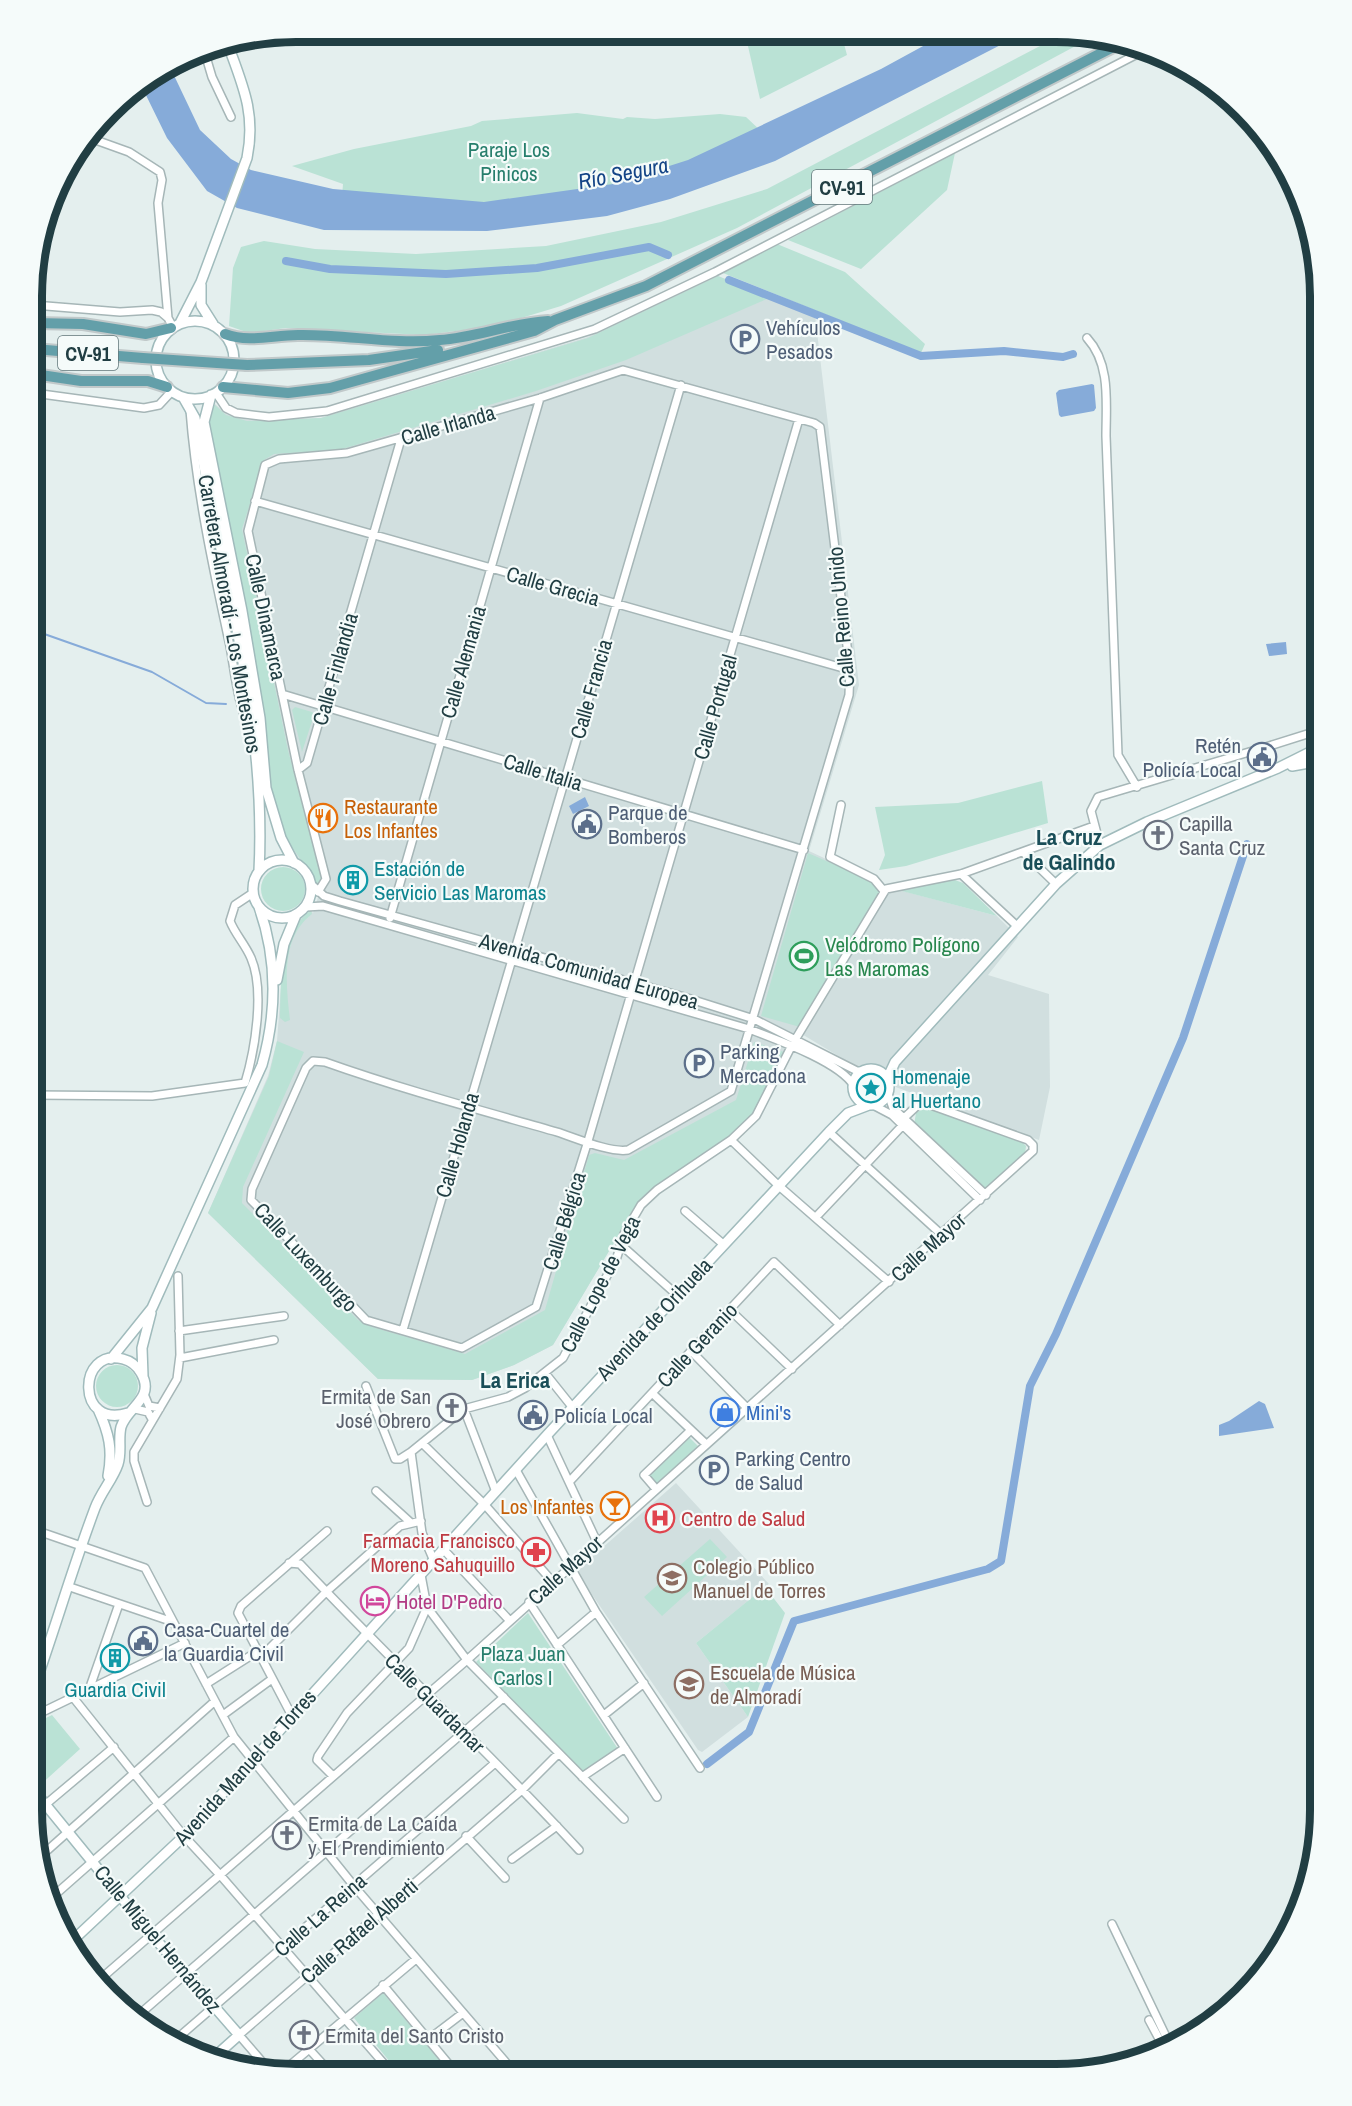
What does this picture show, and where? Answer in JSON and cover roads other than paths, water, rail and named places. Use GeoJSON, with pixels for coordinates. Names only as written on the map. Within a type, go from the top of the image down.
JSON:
{"type":"FeatureCollection","features":[{"type":"Feature","properties":{"kind":"main road","name":"CV-91"},"geometry":{"type":"LineString","coordinates":[[42,350],[247,365],[337,363],[400,357],[499,337],[555,320],[646,286],[1111,48]]}},
{"type":"Feature","properties":{"kind":"main road"},"geometry":{"type":"LineString","coordinates":[[169,389],[161,379],[156,361],[160,343],[201,282],[247,159],[251,140],[250,112],[230,51]]}},
{"type":"Feature","properties":{"kind":"main road"},"geometry":{"type":"LineString","coordinates":[[201,282],[201,305],[213,325],[225,334],[246,340],[298,335],[411,342],[465,337],[530,322],[555,320]]}},
{"type":"Feature","properties":{"kind":"main road"},"geometry":{"type":"LineString","coordinates":[[42,375],[81,381],[148,381],[183,397],[202,398],[216,392],[288,393],[330,388],[534,331],[555,320]]}},
{"type":"Feature","properties":{"kind":"main road"},"geometry":{"type":"LineString","coordinates":[[42,323],[83,324],[146,334],[173,324],[191,321],[213,325]]}},
{"type":"Feature","properties":{"kind":"main road"},"geometry":{"type":"LineString","coordinates":[[216,392],[233,371],[234,361],[230,342],[225,334]]}},
{"type":"Feature","properties":{"kind":"main road","name":"Carretera Almoradí - Los Montesinos"},"geometry":{"type":"LineString","coordinates":[[216,392],[204,422],[242,611],[260,718],[266,788],[281,838],[294,862]]}},
{"type":"Feature","properties":{"kind":"main road","name":"Carretera Almoradí - Los Montesinos"},"geometry":{"type":"LineString","coordinates":[[183,397],[195,418],[254,738],[260,823],[260,871]]}},
{"type":"Feature","properties":{"kind":"main road"},"geometry":{"type":"LineString","coordinates":[[894,1062],[877,1071],[864,1071],[857,1077],[854,1090],[860,1101],[871,1105],[884,1100],[888,1094],[887,1079],[894,1062],[1056,884],[1100,845],[1146,822],[1276,769],[1310,752]]}},
{"type":"Feature","properties":{"kind":"main road"},"geometry":{"type":"LineString","coordinates":[[1276,769],[1310,763]]}},
{"type":"Feature","properties":{"kind":"main road"},"geometry":{"type":"LineString","coordinates":[[42,1664],[82,1547],[106,1484],[118,1464],[120,1430],[144,1394],[142,1348],[152,1308],[250,1096],[268,1045],[274,994],[284,944],[297,915],[306,907],[311,896],[311,884],[306,871],[294,862],[272,862],[260,871],[254,881],[253,893],[259,907],[270,952],[274,994]]}},
{"type":"Feature","properties":{"kind":"main road"},"geometry":{"type":"LineString","coordinates":[[259,907],[276,918],[297,915]]}},
{"type":"Feature","properties":{"kind":"main road"},"geometry":{"type":"LineString","coordinates":[[877,1071],[887,1079]]}},
{"type":"Feature","properties":{"kind":"main road","name":"Avenida de Orihuela"},"geometry":{"type":"LineString","coordinates":[[848,1113],[854,1090]]}},
{"type":"Feature","properties":{"kind":"main road","name":"Avenida de Orihuela"},"geometry":{"type":"LineString","coordinates":[[367,1635],[723,1244],[829,1132],[848,1113],[871,1105]]}},
{"type":"Feature","properties":{"kind":"main road"},"geometry":{"type":"LineString","coordinates":[[106,1484],[111,1446],[108,1432],[89,1395],[89,1379],[95,1368],[111,1359],[152,1308]]}},
{"type":"Feature","properties":{"kind":"main road"},"geometry":{"type":"LineString","coordinates":[[111,1359],[130,1362],[143,1377]]}},
{"type":"Feature","properties":{"kind":"main road"},"geometry":{"type":"LineString","coordinates":[[98,1409],[109,1415],[131,1411]]}},
{"type":"Feature","properties":{"kind":"main road","name":"Avenida Manuel de Torres"},"geometry":{"type":"LineString","coordinates":[[76,1937],[184,1836],[367,1635]]}},
{"type":"Feature","properties":{"kind":"main road","name":"Calle Miguel Hernández"},"geometry":{"type":"LineString","coordinates":[[42,1803],[239,2035]]}},
{"type":"Feature","properties":{"kind":"main road","name":"Calle Rafael Alberti"},"geometry":{"type":"LineString","coordinates":[[219,2052],[239,2035]]}},
{"type":"Feature","properties":{"kind":"street"},"geometry":{"type":"LineString","coordinates":[[216,392],[226,408],[236,413],[269,417],[327,411],[595,329],[715,272],[1136,55]]}},
{"type":"Feature","properties":{"kind":"street"},"geometry":{"type":"LineString","coordinates":[[206,58],[212,77],[231,117]]}},
{"type":"Feature","properties":{"kind":"street"},"geometry":{"type":"LineString","coordinates":[[95,140],[129,152],[160,172],[162,180],[158,203],[173,324]]}},
{"type":"Feature","properties":{"kind":"street"},"geometry":{"type":"LineString","coordinates":[[42,306],[120,312],[152,310],[161,312],[173,324]]}},
{"type":"Feature","properties":{"kind":"street"},"geometry":{"type":"LineString","coordinates":[[1087,338],[1098,353],[1107,391],[1118,755],[1137,787]]}},
{"type":"Feature","properties":{"kind":"street","name":"Calle Reino Unido"},"geometry":{"type":"LineString","coordinates":[[314,1061],[325,1062],[468,1107],[621,1151],[628,1150],[731,1091],[849,695],[850,670],[821,432],[814,423],[628,370]]}},
{"type":"Feature","properties":{"kind":"street","name":"Calle Irlanda"},"geometry":{"type":"LineString","coordinates":[[265,465],[279,459],[347,453],[540,398],[628,370]]}},
{"type":"Feature","properties":{"kind":"street","name":"Calle Francia"},"geometry":{"type":"LineString","coordinates":[[512,959],[681,385]]}},
{"type":"Feature","properties":{"kind":"street"},"geometry":{"type":"LineString","coordinates":[[42,394],[144,408],[159,405],[169,389]]}},
{"type":"Feature","properties":{"kind":"street","name":"Calle Alemania"},"geometry":{"type":"LineString","coordinates":[[387,926],[540,398]]}},
{"type":"Feature","properties":{"kind":"street","name":"Calle Portugal"},"geometry":{"type":"LineString","coordinates":[[631,994],[799,420]]}},
{"type":"Feature","properties":{"kind":"street","name":"Calle Finlandia"},"geometry":{"type":"LineString","coordinates":[[298,770],[307,764],[400,439]]}},
{"type":"Feature","properties":{"kind":"street","name":"Calle Dinamarca"},"geometry":{"type":"LineString","coordinates":[[265,465],[248,531],[298,770]]}},
{"type":"Feature","properties":{"kind":"street","name":"Calle Grecia"},"geometry":{"type":"LineString","coordinates":[[255,501],[850,670]]}},
{"type":"Feature","properties":{"kind":"street","name":"Calle Italia"},"geometry":{"type":"LineString","coordinates":[[282,694],[804,850]]}},
{"type":"Feature","properties":{"kind":"street"},"geometry":{"type":"LineString","coordinates":[[1100,845],[1091,811],[1098,797],[1310,733]]}},
{"type":"Feature","properties":{"kind":"street"},"geometry":{"type":"LineString","coordinates":[[1266,747],[1276,769]]}},
{"type":"Feature","properties":{"kind":"street"},"geometry":{"type":"LineString","coordinates":[[298,770],[327,879],[318,892]]}},
{"type":"Feature","properties":{"kind":"street"},"geometry":{"type":"LineString","coordinates":[[842,805],[830,857],[874,879],[884,891],[890,886],[961,874],[1094,826]]}},
{"type":"Feature","properties":{"kind":"street"},"geometry":{"type":"LineString","coordinates":[[1023,852],[1056,884]]}},
{"type":"Feature","properties":{"kind":"street"},"geometry":{"type":"LineString","coordinates":[[961,874],[1017,926]]}},
{"type":"Feature","properties":{"kind":"street","name":"Avenida Comunidad Europea"},"geometry":{"type":"LineString","coordinates":[[311,884],[318,892],[340,901],[515,949],[754,1019],[846,1076],[854,1090]]}},
{"type":"Feature","properties":{"kind":"street","name":"Calle Lope de Vega"},"geometry":{"type":"LineString","coordinates":[[411,1452],[464,1408],[508,1397],[545,1373],[563,1358],[617,1257],[620,1244],[641,1205],[657,1190],[731,1140],[756,1116],[794,1042],[884,891]]}},
{"type":"Feature","properties":{"kind":"street"},"geometry":{"type":"LineString","coordinates":[[42,1095],[152,1096],[245,1083],[257,1015],[256,978],[251,956],[230,921],[235,905],[253,893]]}},
{"type":"Feature","properties":{"kind":"street","name":"Avenida Comunidad Europea"},"geometry":{"type":"LineString","coordinates":[[306,907],[323,906],[387,926],[512,959],[794,1042],[857,1071],[864,1071]]}},
{"type":"Feature","properties":{"kind":"street","name":"Calle Holanda"},"geometry":{"type":"LineString","coordinates":[[403,1330],[512,959]]}},
{"type":"Feature","properties":{"kind":"street","name":"Calle Bélgica"},"geometry":{"type":"LineString","coordinates":[[403,1330],[462,1348],[536,1307],[631,994]]}},
{"type":"Feature","properties":{"kind":"street","name":"Calle Luxemburgo"},"geometry":{"type":"LineString","coordinates":[[314,1061],[306,1068],[265,1159],[252,1189],[252,1200],[366,1320],[403,1330]]}},
{"type":"Feature","properties":{"kind":"street"},"geometry":{"type":"LineString","coordinates":[[888,1094],[893,1108],[903,1122],[983,1198]]}},
{"type":"Feature","properties":{"kind":"street","name":"Calle Mayor"},"geometry":{"type":"LineString","coordinates":[[104,1976],[467,1660],[552,1581],[1031,1156],[1033,1145],[1028,1140],[925,1103],[920,1103],[903,1122]]}},
{"type":"Feature","properties":{"kind":"street"},"geometry":{"type":"LineString","coordinates":[[871,1105],[903,1122]]}},
{"type":"Feature","properties":{"kind":"street"},"geometry":{"type":"LineString","coordinates":[[816,1217],[903,1122]]}},
{"type":"Feature","properties":{"kind":"street"},"geometry":{"type":"LineString","coordinates":[[829,1132],[942,1235]]}},
{"type":"Feature","properties":{"kind":"street"},"geometry":{"type":"LineString","coordinates":[[731,1140],[779,1186],[889,1282]]}},
{"type":"Feature","properties":{"kind":"street"},"geometry":{"type":"LineString","coordinates":[[685,1211],[723,1244]]}},
{"type":"Feature","properties":{"kind":"street"},"geometry":{"type":"LineString","coordinates":[[620,1244],[677,1295]]}},
{"type":"Feature","properties":{"kind":"street","name":"Calle Geranio"},"geometry":{"type":"LineString","coordinates":[[570,1481],[774,1262],[840,1325]]}},
{"type":"Feature","properties":{"kind":"street"},"geometry":{"type":"LineString","coordinates":[[147,1502],[134,1461],[134,1452],[174,1386],[180,1358],[178,1276]]}},
{"type":"Feature","properties":{"kind":"street"},"geometry":{"type":"LineString","coordinates":[[730,1310],[792,1369]]}},
{"type":"Feature","properties":{"kind":"street"},"geometry":{"type":"LineString","coordinates":[[179,1331],[284,1316]]}},
{"type":"Feature","properties":{"kind":"street"},"geometry":{"type":"LineString","coordinates":[[180,1358],[274,1340]]}},
{"type":"Feature","properties":{"kind":"street"},"geometry":{"type":"LineString","coordinates":[[691,1351],[747,1408]]}},
{"type":"Feature","properties":{"kind":"street"},"geometry":{"type":"LineString","coordinates":[[545,1373],[573,1408]]}},
{"type":"Feature","properties":{"kind":"street"},"geometry":{"type":"LineString","coordinates":[[366,1386],[395,1459],[400,1459],[411,1452],[422,1533],[434,1561]]}},
{"type":"Feature","properties":{"kind":"street"},"geometry":{"type":"LineString","coordinates":[[652,1393],[706,1444]]}},
{"type":"Feature","properties":{"kind":"street"},"geometry":{"type":"LineString","coordinates":[[144,1394],[149,1406],[160,1408]]}},
{"type":"Feature","properties":{"kind":"street"},"geometry":{"type":"LineString","coordinates":[[464,1408],[496,1492]]}},
{"type":"Feature","properties":{"kind":"street"},"geometry":{"type":"LineString","coordinates":[[131,1411],[148,1412],[152,1419]]}},
{"type":"Feature","properties":{"kind":"street"},"geometry":{"type":"LineString","coordinates":[[656,1489],[644,1475],[691,1430]]}},
{"type":"Feature","properties":{"kind":"street"},"geometry":{"type":"LineString","coordinates":[[547,1436],[597,1542]]}},
{"type":"Feature","properties":{"kind":"street"},"geometry":{"type":"LineString","coordinates":[[422,1443],[485,1504],[552,1581]]}},
{"type":"Feature","properties":{"kind":"street"},"geometry":{"type":"LineString","coordinates":[[516,1470],[596,1611],[700,1768]]}},
{"type":"Feature","properties":{"kind":"street"},"geometry":{"type":"LineString","coordinates":[[376,1491],[410,1522]]}},
{"type":"Feature","properties":{"kind":"street"},"geometry":{"type":"LineString","coordinates":[[206,1684],[259,1654],[400,1526],[421,1521]]}},
{"type":"Feature","properties":{"kind":"street"},"geometry":{"type":"LineString","coordinates":[[292,1716],[238,1614],[241,1606],[327,1531]]}},
{"type":"Feature","properties":{"kind":"street"},"geometry":{"type":"LineString","coordinates":[[42,1533],[145,1569],[234,1737],[378,1915],[507,2064]]}},
{"type":"Feature","properties":{"kind":"street"},"geometry":{"type":"LineString","coordinates":[[444,1550],[510,1621]]}},
{"type":"Feature","properties":{"kind":"street","name":"Calle Guardamar"},"geometry":{"type":"LineString","coordinates":[[289,1563],[300,1564],[367,1635],[523,1788],[579,1850]]}},
{"type":"Feature","properties":{"kind":"street"},"geometry":{"type":"LineString","coordinates":[[421,1575],[427,1607],[467,1660],[624,1819]]}},
{"type":"Feature","properties":{"kind":"street"},"geometry":{"type":"LineString","coordinates":[[69,1587],[173,1622]]}},
{"type":"Feature","properties":{"kind":"street"},"geometry":{"type":"LineString","coordinates":[[529,1602],[657,1797]]}},
{"type":"Feature","properties":{"kind":"street"},"geometry":{"type":"LineString","coordinates":[[90,1687],[119,1604]]}},
{"type":"Feature","properties":{"kind":"street"},"geometry":{"type":"LineString","coordinates":[[333,1776],[317,1760],[318,1756],[347,1713],[396,1663],[413,1642],[419,1622],[427,1607]]}},
{"type":"Feature","properties":{"kind":"street"},"geometry":{"type":"LineString","coordinates":[[557,1645],[596,1611]]}},
{"type":"Feature","properties":{"kind":"street"},"geometry":{"type":"LineString","coordinates":[[42,1712],[185,1643]]}},
{"type":"Feature","properties":{"kind":"street"},"geometry":{"type":"LineString","coordinates":[[223,1716],[272,1679]]}},
{"type":"Feature","properties":{"kind":"street"},"geometry":{"type":"LineString","coordinates":[[604,1715],[644,1683]]}},
{"type":"Feature","properties":{"kind":"street"},"geometry":{"type":"LineString","coordinates":[[72,1696],[160,1803],[184,1836],[345,2018],[381,2064]]}},
{"type":"Feature","properties":{"kind":"street"},"geometry":{"type":"LineString","coordinates":[[142,2012],[504,1697]]}},
{"type":"Feature","properties":{"kind":"street"},"geometry":{"type":"LineString","coordinates":[[45,1852],[215,1701]]}},
{"type":"Feature","properties":{"kind":"street"},"geometry":{"type":"LineString","coordinates":[[56,1895],[234,1737]]}},
{"type":"Feature","properties":{"kind":"street"},"geometry":{"type":"LineString","coordinates":[[45,1806],[114,1747]]}},
{"type":"Feature","properties":{"kind":"street"},"geometry":{"type":"LineString","coordinates":[[582,1777],[626,1748]]}},
{"type":"Feature","properties":{"kind":"street","name":"Calle Rafael Alberti"},"geometry":{"type":"LineString","coordinates":[[239,2035],[523,1788],[558,1754]]}},
{"type":"Feature","properties":{"kind":"street","name":"Calle La Reina"},"geometry":{"type":"LineString","coordinates":[[180,2036],[495,1763]]}},
{"type":"Feature","properties":{"kind":"street"},"geometry":{"type":"LineString","coordinates":[[512,1860],[556,1826]]}},
{"type":"Feature","properties":{"kind":"street"},"geometry":{"type":"LineString","coordinates":[[466,1836],[505,1878]]}},
{"type":"Feature","properties":{"kind":"street"},"geometry":{"type":"LineString","coordinates":[[1112,1924],[1167,2039]]}},
{"type":"Feature","properties":{"kind":"street"},"geometry":{"type":"LineString","coordinates":[[292,2064],[382,1985],[416,1959]]}},
{"type":"Feature","properties":{"kind":"street"},"geometry":{"type":"LineString","coordinates":[[382,1985],[449,2064]]}},
{"type":"Feature","properties":{"kind":"street"},"geometry":{"type":"LineString","coordinates":[[429,2039],[463,2013]]}},
{"type":"Feature","properties":{"kind":"street"},"geometry":{"type":"LineString","coordinates":[[1149,2020],[1161,2042]]}},
{"type":"Feature","properties":{"kind":"street","name":"Calle Miguel Hernández"},"geometry":{"type":"LineString","coordinates":[[239,2035],[262,2062]]}},
{"type":"Feature","properties":{"kind":"street"},"geometry":{"type":"LineString","coordinates":[[309,2049],[323,2064]]}},
{"type":"Feature","properties":{"kind":"water"},"geometry":{"type":"Polygon","coordinates":[[[930,42],[1006,42],[775,161],[670,199],[607,216],[487,231],[324,230],[237,208],[207,191],[167,138],[144,92],[173,74],[200,130],[231,159],[251,170],[333,189],[484,202],[613,184],[688,160],[881,69],[930,42]]]}},
{"type":"Feature","properties":{"kind":"water"},"geometry":{"type":"Polygon","coordinates":[[[1094,385],[1096,408],[1094,411],[1061,417],[1059,415],[1056,393],[1059,390],[1094,385]]]}},
{"type":"Feature","properties":{"kind":"water"},"geometry":{"type":"Polygon","coordinates":[[[1286,642],[1287,654],[1269,656],[1266,644],[1286,642]]]}},
{"type":"Feature","properties":{"kind":"water"},"geometry":{"type":"Polygon","coordinates":[[[585,797],[589,806],[573,814],[569,806],[585,797]]]}},
{"type":"Feature","properties":{"kind":"water"},"geometry":{"type":"Polygon","coordinates":[[[1259,1401],[1265,1404],[1274,1428],[1219,1436],[1219,1425],[1259,1401]]]}},
{"type":"Feature","properties":{"kind":"waterway"},"geometry":{"type":"LineString","coordinates":[[286,261],[330,269],[446,274],[537,268],[649,247],[668,255]]}},
{"type":"Feature","properties":{"kind":"waterway"},"geometry":{"type":"LineString","coordinates":[[729,280],[921,356],[1004,351],[1063,357],[1073,354]]}},
{"type":"Feature","properties":{"kind":"waterway"},"geometry":{"type":"LineString","coordinates":[[42,633],[152,672],[206,703],[226,704]]}},
{"type":"Feature","properties":{"kind":"waterway"},"geometry":{"type":"LineString","coordinates":[[707,1764],[749,1732],[794,1621],[988,1569],[1001,1561],[1030,1386],[1056,1334],[1183,1038],[1247,844]]}},
{"type":"Feature","properties":{"kind":"place","name":"Vehículos Pesados"},"geometry":{"type":"Point","coordinates":[745,339]}},
{"type":"Feature","properties":{"kind":"place","name":"Retén Policía Local"},"geometry":{"type":"Point","coordinates":[1262,757]}},
{"type":"Feature","properties":{"kind":"place","name":"Restaurante Los Infantes"},"geometry":{"type":"Point","coordinates":[323,818]}},
{"type":"Feature","properties":{"kind":"place","name":"Parque de Bomberos"},"geometry":{"type":"Point","coordinates":[587,824]}},
{"type":"Feature","properties":{"kind":"place","name":"Capilla Santa Cruz"},"geometry":{"type":"Point","coordinates":[1158,835]}},
{"type":"Feature","properties":{"kind":"place","name":"Estación de Servicio Las Maromas"},"geometry":{"type":"Point","coordinates":[353,880]}},
{"type":"Feature","properties":{"kind":"place","name":"Velódromo Polígono Las Maromas"},"geometry":{"type":"Point","coordinates":[804,956]}},
{"type":"Feature","properties":{"kind":"place","name":"Parking Mercadona"},"geometry":{"type":"Point","coordinates":[699,1063]}},
{"type":"Feature","properties":{"kind":"place","name":"Homenaje al Huertano"},"geometry":{"type":"Point","coordinates":[871,1088]}},
{"type":"Feature","properties":{"kind":"place","name":"Ermita de San José Obrero"},"geometry":{"type":"Point","coordinates":[452,1408]}},
{"type":"Feature","properties":{"kind":"place","name":"Mini's"},"geometry":{"type":"Point","coordinates":[725,1412]}},
{"type":"Feature","properties":{"kind":"place","name":"Policía Local"},"geometry":{"type":"Point","coordinates":[533,1415]}},
{"type":"Feature","properties":{"kind":"place","name":"Parking Centro de Salud"},"geometry":{"type":"Point","coordinates":[714,1470]}},
{"type":"Feature","properties":{"kind":"place","name":"Los Infantes"},"geometry":{"type":"Point","coordinates":[615,1506]}},
{"type":"Feature","properties":{"kind":"place","name":"Centro de Salud"},"geometry":{"type":"Point","coordinates":[660,1518]}},
{"type":"Feature","properties":{"kind":"place","name":"Farmacia Francisco Moreno Sahuquillo"},"geometry":{"type":"Point","coordinates":[536,1552]}},
{"type":"Feature","properties":{"kind":"place","name":"Colegio Público Manuel de Torres"},"geometry":{"type":"Point","coordinates":[672,1578]}},
{"type":"Feature","properties":{"kind":"place","name":"Hotel D'Pedro"},"geometry":{"type":"Point","coordinates":[375,1601]}},
{"type":"Feature","properties":{"kind":"place","name":"Casa-Cuartel de la Guardia Civil"},"geometry":{"type":"Point","coordinates":[143,1641]}},
{"type":"Feature","properties":{"kind":"place","name":"Guardia Civil"},"geometry":{"type":"Point","coordinates":[115,1658]}},
{"type":"Feature","properties":{"kind":"place","name":"Escuela de Música de Almoradí"},"geometry":{"type":"Point","coordinates":[689,1684]}},
{"type":"Feature","properties":{"kind":"place","name":"Ermita de La Caída y El Prendimiento"},"geometry":{"type":"Point","coordinates":[287,1835]}},
{"type":"Feature","properties":{"kind":"place","name":"Ermita del Santo Cristo"},"geometry":{"type":"Point","coordinates":[304,2035]}},
{"type":"Feature","properties":{"kind":"district","name":"La Cruz de Galindo"},"geometry":{"type":"Point","coordinates":[1069,850]}},
{"type":"Feature","properties":{"kind":"district","name":"La Erica"},"geometry":{"type":"Point","coordinates":[515,1380]}},
{"type":"Feature","properties":{"kind":"park label","name":"Paraje Los Pinicos"},"geometry":{"type":"Point","coordinates":[509,161]}},
{"type":"Feature","properties":{"kind":"park label","name":"Plaza Juan Carlos I"},"geometry":{"type":"Point","coordinates":[523,1665]}},
{"type":"Feature","properties":{"kind":"water label","name":"Río Segura"},"geometry":{"type":"Point","coordinates":[623,173]}}]}
